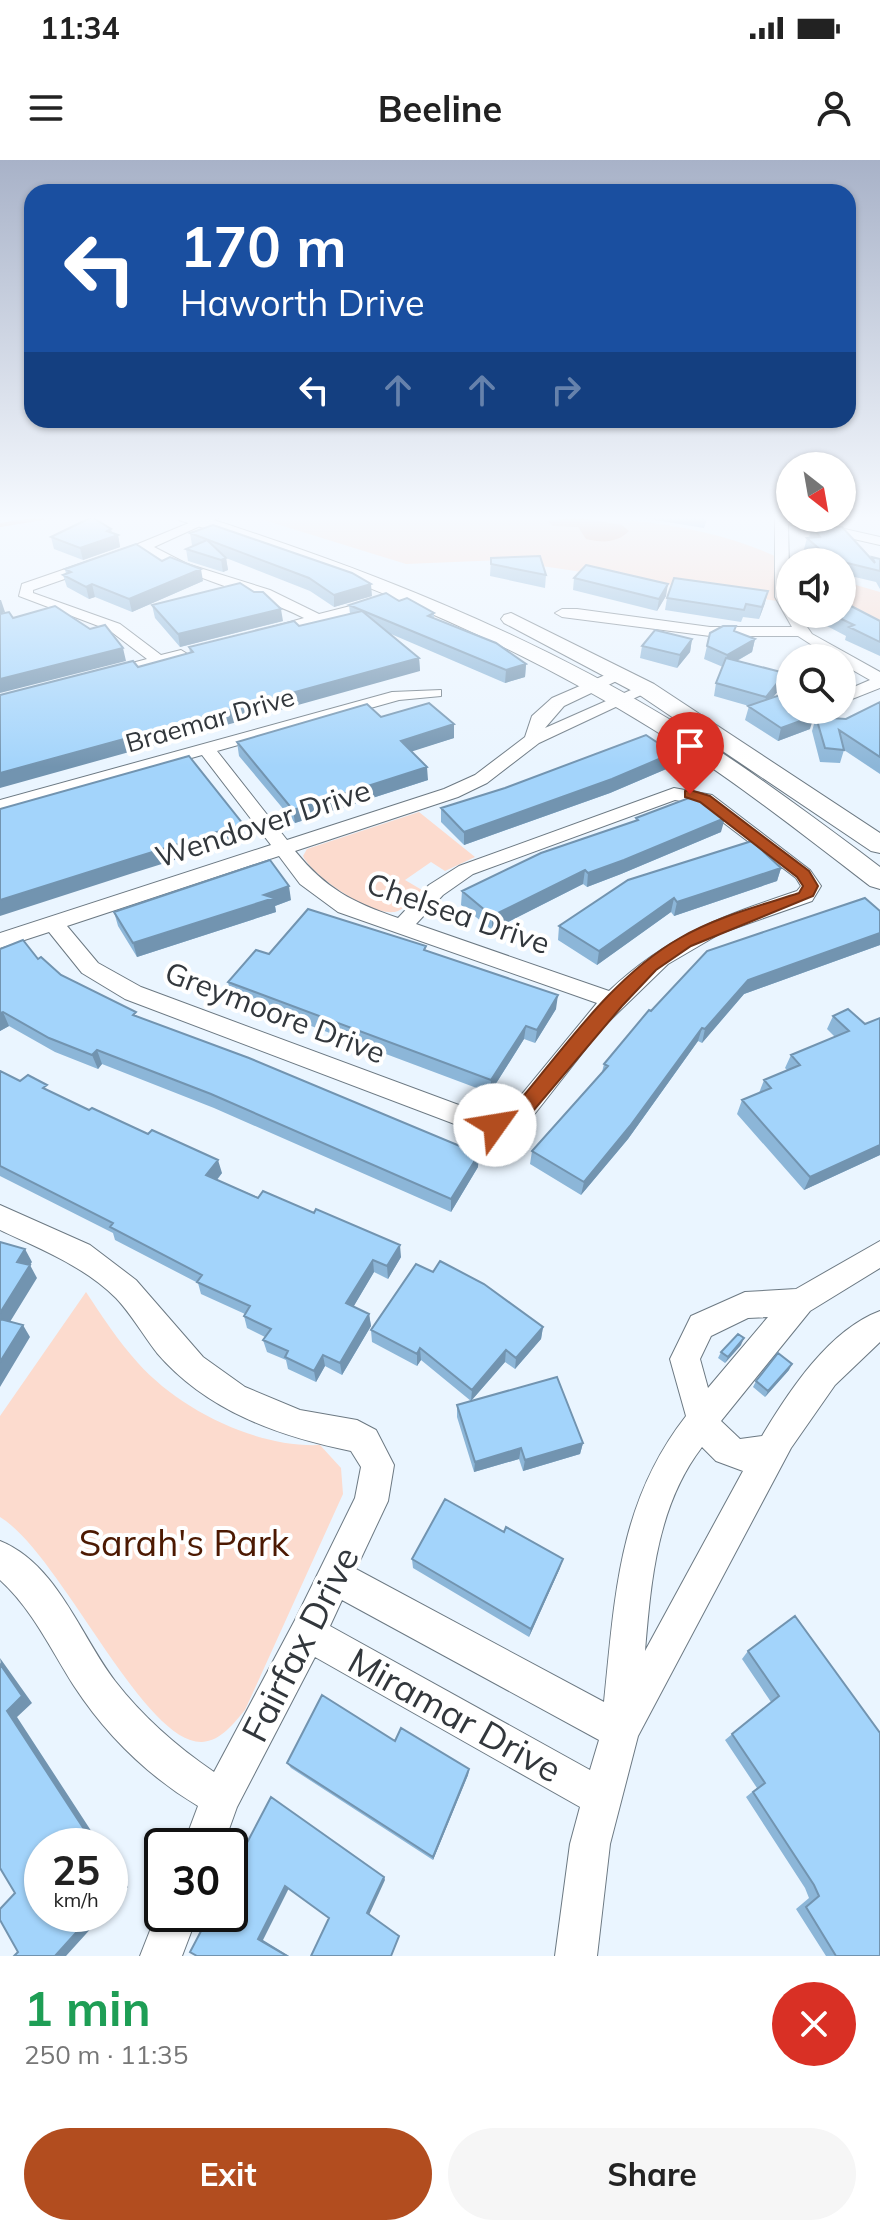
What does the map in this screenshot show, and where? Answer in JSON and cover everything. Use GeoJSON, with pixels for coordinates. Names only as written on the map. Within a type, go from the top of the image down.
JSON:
{"type":"FeatureCollection","features":[{"type":"Feature","properties":{"kind":"main road"},"geometry":{"type":"LineString","coordinates":[[400,600],[620,700],[736,775],[880,880]]}},
{"type":"Feature","properties":{"kind":"main road"},"geometry":{"type":"LineString","coordinates":[[468,600],[646,689],[880,845]]}},
{"type":"Feature","properties":{"kind":"street"},"geometry":{"type":"LineString","coordinates":[[38,600],[121,628],[144,644],[158,661]]}},
{"type":"Feature","properties":{"kind":"street"},"geometry":{"type":"LineString","coordinates":[[278,600],[318,620]]}},
{"type":"Feature","properties":{"kind":"street"},"geometry":{"type":"LineString","coordinates":[[245,639],[385,600]]}},
{"type":"Feature","properties":{"kind":"street"},"geometry":{"type":"LineString","coordinates":[[30,613],[52,604]]}},
{"type":"Feature","properties":{"kind":"street"},"geometry":{"type":"LineString","coordinates":[[562,613],[597,613],[678,628],[748,635],[799,631]]}},
{"type":"Feature","properties":{"kind":"street"},"geometry":{"type":"LineString","coordinates":[[798,628],[880,680]]}},
{"type":"Feature","properties":{"kind":"street"},"geometry":{"type":"LineString","coordinates":[[86,679],[201,650]]}},
{"type":"Feature","properties":{"kind":"street","name":"Wendover Drive"},"geometry":{"type":"LineString","coordinates":[[533,739],[538,720],[558,702],[619,674]]}},
{"type":"Feature","properties":{"kind":"street"},"geometry":{"type":"LineString","coordinates":[[856,691],[880,680]]}},
{"type":"Feature","properties":{"kind":"street","name":"Wendover Drive"},"geometry":{"type":"LineString","coordinates":[[0,941],[451,793],[481,779],[533,739],[646,689]]}},
{"type":"Feature","properties":{"kind":"street","name":"Braemar Drive"},"geometry":{"type":"LineString","coordinates":[[0,806],[398,695],[435,693]]}},
{"type":"Feature","properties":{"kind":"street","name":"Chelsea Drive"},"geometry":{"type":"LineString","coordinates":[[206,748],[307,879],[345,907],[615,1001]]}},
{"type":"Feature","properties":{"kind":"street"},"geometry":{"type":"LineString","coordinates":[[401,927],[436,890],[466,870],[674,794],[690,794],[705,799],[803,874],[811,886],[805,896],[724,924],[685,942],[650,966],[615,1001]]}},
{"type":"Feature","properties":{"kind":"street","name":"Greymoore Drive"},"geometry":{"type":"LineString","coordinates":[[54,924],[90,968],[133,993],[473,1121],[495,1125],[517,1118],[615,1001]]}},
{"type":"Feature","properties":{"kind":"street","name":"Fairfax Drive"},"geometry":{"type":"LineString","coordinates":[[0,1217],[80,1254],[126,1289],[176,1351],[234,1398],[300,1425],[365,1441],[378,1465],[371,1501],[308,1633],[221,1798],[210,1828]]}},
{"type":"Feature","properties":{"kind":"street"},"geometry":{"type":"LineString","coordinates":[[576,1956],[590,1844],[620,1731],[635,1565],[662,1482],[681,1448],[748,1361],[800,1302],[880,1253]]}},
{"type":"Feature","properties":{"kind":"street"},"geometry":{"type":"LineString","coordinates":[[772,1450],[742,1456],[719,1446],[704,1419],[685,1359],[701,1326],[745,1305],[800,1302]]}},
{"type":"Feature","properties":{"kind":"street"},"geometry":{"type":"LineString","coordinates":[[620,1731],[772,1450],[819,1381],[862,1336],[880,1324]]}},
{"type":"Feature","properties":{"kind":"street"},"geometry":{"type":"LineString","coordinates":[[0,1558],[35,1590],[89,1676],[135,1736],[195,1784],[221,1798]]}},
{"type":"Feature","properties":{"kind":"street","name":"Miramar Drive"},"geometry":{"type":"LineString","coordinates":[[335,1577],[620,1731]]}},
{"type":"Feature","properties":{"kind":"street","name":"Miramar Drive"},"geometry":{"type":"LineString","coordinates":[[308,1633],[602,1798]]}},
{"type":"Feature","properties":{"kind":"street"},"geometry":{"type":"LineString","coordinates":[[161,1956],[170,1932]]}},
{"type":"Feature","properties":{"kind":"green space"},"geometry":{"type":"Polygon","coordinates":[[[856,600],[880,600],[880,624],[856,615],[856,600]]]}},
{"type":"Feature","properties":{"kind":"green space"},"geometry":{"type":"Polygon","coordinates":[[[419,812],[475,857],[445,871],[431,862],[405,880],[422,890],[398,911],[388,912],[361,903],[331,885],[303,856],[307,849],[419,812]]]}},
{"type":"Feature","properties":{"kind":"green space","name":"Sarah's Park"},"geometry":{"type":"Polygon","coordinates":[[[86,1292],[131,1355],[175,1396],[221,1423],[246,1433],[271,1440],[320,1445],[341,1468],[343,1494],[245,1710],[226,1730],[209,1741],[202,1742],[179,1734],[154,1713],[49,1568],[23,1537],[0,1517],[0,1416],[86,1292]]]}},
{"type":"Feature","properties":{"kind":"building"},"geometry":{"type":"Polygon","coordinates":[[[173,600],[271,600],[281,609],[178,634],[152,605],[173,600]]]}},
{"type":"Feature","properties":{"kind":"building"},"geometry":{"type":"Polygon","coordinates":[[[365,600],[410,600],[434,613],[428,616],[496,643],[526,664],[506,670],[349,605],[365,600]]]}},
{"type":"Feature","properties":{"kind":"building"},"geometry":{"type":"Polygon","coordinates":[[[679,600],[765,600],[762,607],[746,604],[744,610],[679,600]]]}},
{"type":"Feature","properties":{"kind":"building"},"geometry":{"type":"Polygon","coordinates":[[[55,606],[90,629],[105,625],[123,648],[0,679],[0,614],[9,612],[13,618],[55,606]]]}},
{"type":"Feature","properties":{"kind":"building"},"geometry":{"type":"Polygon","coordinates":[[[856,609],[880,621],[880,642],[851,628],[856,628],[856,609]]]}},
{"type":"Feature","properties":{"kind":"building"},"geometry":{"type":"Polygon","coordinates":[[[362,611],[419,658],[0,773],[0,695],[133,661],[138,667],[193,652],[189,647],[294,621],[299,626],[362,611]]]}},
{"type":"Feature","properties":{"kind":"building"},"geometry":{"type":"Polygon","coordinates":[[[723,626],[736,626],[734,631],[755,639],[727,655],[707,646],[710,633],[723,626]]]}},
{"type":"Feature","properties":{"kind":"building"},"geometry":{"type":"Polygon","coordinates":[[[655,630],[692,639],[680,655],[642,646],[655,630]]]}},
{"type":"Feature","properties":{"kind":"building"},"geometry":{"type":"Polygon","coordinates":[[[726,658],[776,671],[776,684],[766,697],[716,683],[726,658]]]}},
{"type":"Feature","properties":{"kind":"building"},"geometry":{"type":"Polygon","coordinates":[[[776,696],[776,724],[792,724],[781,728],[748,706],[776,696]]]}},
{"type":"Feature","properties":{"kind":"building"},"geometry":{"type":"Polygon","coordinates":[[[880,702],[880,757],[839,730],[844,750],[825,748],[818,724],[856,724],[856,714],[880,702]]]}},
{"type":"Feature","properties":{"kind":"building"},"geometry":{"type":"Polygon","coordinates":[[[429,703],[454,724],[401,741],[427,767],[293,810],[237,742],[367,704],[381,717],[429,703]]]}},
{"type":"Feature","properties":{"kind":"building"},"geometry":{"type":"Polygon","coordinates":[[[646,735],[673,753],[612,779],[464,832],[441,808],[505,788],[646,735]]]}},
{"type":"Feature","properties":{"kind":"building"},"geometry":{"type":"Polygon","coordinates":[[[189,756],[243,824],[0,900],[0,809],[189,756]]]}},
{"type":"Feature","properties":{"kind":"building"},"geometry":{"type":"Polygon","coordinates":[[[694,796],[725,818],[624,860],[588,873],[585,870],[492,916],[462,891],[541,853],[638,820],[636,818],[694,796]]]}},
{"type":"Feature","properties":{"kind":"building"},"geometry":{"type":"Polygon","coordinates":[[[752,841],[781,868],[677,902],[674,898],[599,951],[559,926],[628,880],[752,841]]]}},
{"type":"Feature","properties":{"kind":"building"},"geometry":{"type":"Polygon","coordinates":[[[270,860],[289,886],[264,895],[274,898],[133,943],[114,912],[270,860]]]}},
{"type":"Feature","properties":{"kind":"building"},"geometry":{"type":"Polygon","coordinates":[[[865,898],[880,911],[880,933],[748,980],[705,1029],[702,1028],[630,1126],[584,1182],[532,1151],[608,1066],[604,1064],[649,1010],[707,951],[865,898]]]}},
{"type":"Feature","properties":{"kind":"building"},"geometry":{"type":"Polygon","coordinates":[[[308,909],[426,946],[424,950],[558,995],[537,1030],[526,1026],[491,1080],[228,982],[256,950],[269,954],[308,909]]]}},
{"type":"Feature","properties":{"kind":"building"},"geometry":{"type":"Polygon","coordinates":[[[23,940],[38,959],[41,957],[61,975],[136,1012],[133,1015],[249,1058],[479,1154],[451,1199],[211,1094],[97,1050],[92,1055],[49,1038],[0,1013],[0,949],[23,940]]]}},
{"type":"Feature","properties":{"kind":"building"},"geometry":{"type":"Polygon","coordinates":[[[848,1009],[865,1024],[880,1018],[880,1145],[810,1177],[742,1100],[771,1088],[764,1080],[800,1065],[791,1055],[849,1031],[833,1016],[848,1009]]]}},
{"type":"Feature","properties":{"kind":"building"},"geometry":{"type":"Polygon","coordinates":[[[0,1071],[20,1081],[28,1075],[47,1085],[43,1088],[89,1110],[92,1108],[148,1134],[152,1130],[218,1160],[206,1175],[258,1198],[263,1191],[314,1213],[316,1209],[400,1245],[387,1266],[373,1260],[346,1303],[369,1314],[340,1363],[323,1355],[314,1371],[285,1357],[288,1351],[263,1340],[271,1329],[244,1316],[250,1306],[197,1282],[202,1275],[110,1227],[113,1223],[0,1166],[0,1071]]]}},
{"type":"Feature","properties":{"kind":"building"},"geometry":{"type":"Polygon","coordinates":[[[0,1242],[25,1249],[17,1262],[30,1265],[0,1313],[0,1242]]]}},
{"type":"Feature","properties":{"kind":"building"},"geometry":{"type":"Polygon","coordinates":[[[440,1261],[484,1284],[543,1327],[516,1358],[506,1350],[472,1390],[420,1348],[417,1354],[371,1330],[416,1264],[433,1272],[440,1261]]]}},
{"type":"Feature","properties":{"kind":"building"},"geometry":{"type":"Polygon","coordinates":[[[0,1319],[23,1325],[0,1362],[0,1319]]]}},
{"type":"Feature","properties":{"kind":"building"},"geometry":{"type":"Polygon","coordinates":[[[738,1334],[744,1338],[728,1357],[721,1352],[738,1334]]]}},
{"type":"Feature","properties":{"kind":"building"},"geometry":{"type":"Polygon","coordinates":[[[778,1353],[792,1364],[768,1391],[756,1381],[778,1353]]]}},
{"type":"Feature","properties":{"kind":"building"},"geometry":{"type":"Polygon","coordinates":[[[557,1377],[583,1443],[525,1460],[521,1448],[475,1462],[457,1405],[557,1377]]]}},
{"type":"Feature","properties":{"kind":"building"},"geometry":{"type":"Polygon","coordinates":[[[445,1499],[504,1532],[506,1527],[563,1559],[531,1629],[412,1559],[445,1499]]]}},
{"type":"Feature","properties":{"kind":"building"},"geometry":{"type":"Polygon","coordinates":[[[795,1616],[880,1733],[880,1956],[836,1956],[806,1907],[819,1896],[814,1885],[753,1792],[765,1783],[732,1734],[779,1696],[748,1651],[795,1616]]]}},
{"type":"Feature","properties":{"kind":"building"},"geometry":{"type":"Polygon","coordinates":[[[0,1664],[22,1696],[7,1711],[83,1828],[24,1828],[24,1932],[77,1932],[55,1956],[14,1956],[18,1952],[0,1920],[0,1909],[15,1893],[0,1868],[0,1664]]]}},
{"type":"Feature","properties":{"kind":"building"},"geometry":{"type":"Polygon","coordinates":[[[322,1695],[395,1741],[401,1728],[469,1769],[433,1857],[287,1763],[322,1695]]]}},
{"type":"Feature","properties":{"kind":"building"},"geometry":{"type":"Polygon","coordinates":[[[271,1797],[384,1877],[367,1913],[399,1936],[391,1956],[311,1956],[329,1918],[285,1886],[258,1939],[287,1956],[197,1956],[190,1952],[201,1932],[248,1932],[248,1841],[271,1797]]]}},
{"type":"Feature","properties":{"kind":"route"},"geometry":{"type":"LineString","coordinates":[[495,1125],[517,1118],[615,1001],[650,966],[685,942],[724,924],[805,896],[811,886],[803,874],[705,799],[690,794]]}}]}
